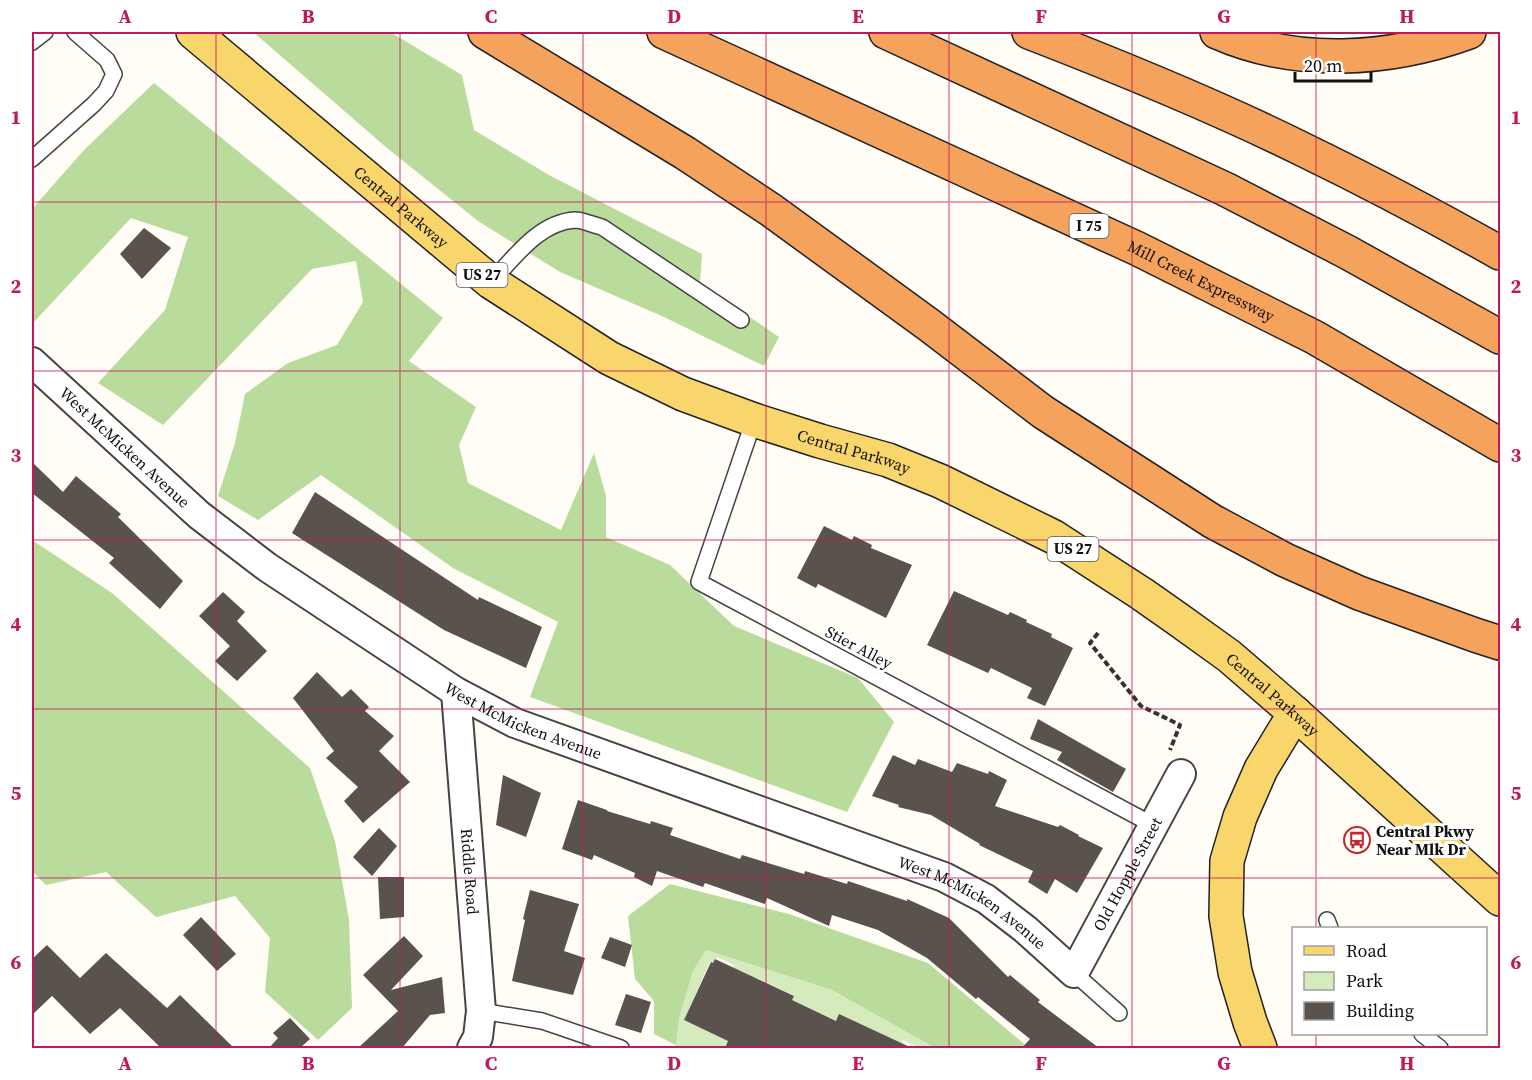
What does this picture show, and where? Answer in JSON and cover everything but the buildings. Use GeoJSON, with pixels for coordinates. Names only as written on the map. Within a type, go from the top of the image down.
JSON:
{"type":"FeatureCollection","features":[{"type":"Feature","properties":{"kind":"highway"},"geometry":{"type":"LineString","coordinates":[[485,32],[685,153],[771,210],[929,325],[1043,412],[1212,521],[1285,560],[1359,593],[1500,643]]}},
{"type":"Feature","properties":{"kind":"highway","name":"Mill Creek Expressway"},"geometry":{"type":"LineString","coordinates":[[664,32],[1136,248],[1314,337],[1500,445]]}},
{"type":"Feature","properties":{"kind":"highway"},"geometry":{"type":"LineString","coordinates":[[886,32],[1225,189],[1347,252],[1500,337]]}},
{"type":"Feature","properties":{"kind":"highway"},"geometry":{"type":"LineString","coordinates":[[1029,32],[1118,66],[1295,145],[1412,204],[1500,253]]}},
{"type":"Feature","properties":{"kind":"highway"},"geometry":{"type":"LineString","coordinates":[[1217,32],[1264,48],[1309,56],[1357,56],[1401,51],[1470,32]]}},
{"type":"Feature","properties":{"kind":"main road","name":"Central Parkway"},"geometry":{"type":"LineString","coordinates":[[193,32],[491,282],[609,358],[683,394],[754,420],[888,460],[940,481],[1053,537],[1179,620],[1228,656],[1295,713],[1500,899]]}},
{"type":"Feature","properties":{"kind":"main road"},"geometry":{"type":"LineString","coordinates":[[1260,1048],[1235,972],[1226,915],[1227,861],[1240,817],[1261,769],[1295,713]]}},
{"type":"Feature","properties":{"kind":"street","name":"West McMicken Avenue"},"geometry":{"type":"LineString","coordinates":[[32,362],[198,515],[267,567],[456,692],[515,723],[944,877],[986,899],[1025,929],[1074,973]]}},
{"type":"Feature","properties":{"kind":"street","name":"Riddle Road"},"geometry":{"type":"LineString","coordinates":[[456,692],[481,1011],[478,1036],[472,1048]]}},
{"type":"Feature","properties":{"kind":"street","name":"Old Hopple Street"},"geometry":{"type":"LineString","coordinates":[[1074,973],[1181,774]]}},
{"type":"Feature","properties":{"kind":"lane"},"geometry":{"type":"LineString","coordinates":[[32,42],[45,32]]}},
{"type":"Feature","properties":{"kind":"lane"},"geometry":{"type":"LineString","coordinates":[[32,159],[94,104],[106,91],[114,74],[107,60],[75,32]]}},
{"type":"Feature","properties":{"kind":"lane"},"geometry":{"type":"LineString","coordinates":[[491,282],[530,241],[555,224],[577,220],[602,228],[741,320]]}},
{"type":"Feature","properties":{"kind":"lane","name":"Stier Alley"},"geometry":{"type":"LineString","coordinates":[[754,420],[699,582],[1153,825]]}},
{"type":"Feature","properties":{"kind":"lane"},"geometry":{"type":"LineString","coordinates":[[1074,973],[1119,1013]]}},
{"type":"Feature","properties":{"kind":"lane"},"geometry":{"type":"LineString","coordinates":[[481,1011],[542,1021],[621,1048]]}},
{"type":"Feature","properties":{"kind":"lane"},"geometry":{"type":"LineString","coordinates":[[1423,1035],[1440,1048]]}},
{"type":"Feature","properties":{"kind":"path"},"geometry":{"type":"LineString","coordinates":[[1098,633],[1090,643],[1141,706],[1180,725],[1166,759],[1181,774]]}},
{"type":"Feature","properties":{"kind":"green space"},"geometry":{"type":"Polygon","coordinates":[[[253,32],[390,32],[462,75],[474,130],[549,175],[702,254],[700,283],[779,337],[764,366],[664,317],[560,272],[478,221],[387,148],[253,32]]]}},
{"type":"Feature","properties":{"kind":"green space"},"geometry":{"type":"Polygon","coordinates":[[[154,83],[443,318],[409,361],[476,407],[459,445],[468,483],[561,530],[594,453],[606,496],[606,537],[670,565],[734,626],[858,678],[894,722],[847,812],[530,697],[558,622],[453,568],[321,475],[258,520],[218,496],[235,443],[245,394],[288,363],[337,345],[363,302],[356,261],[312,269],[163,425],[98,383],[165,310],[188,237],[131,218],[33,323],[32,209],[85,149],[154,83]]]}},
{"type":"Feature","properties":{"kind":"green space"},"geometry":{"type":"Polygon","coordinates":[[[32,540],[112,593],[310,768],[335,841],[349,920],[352,1008],[318,1040],[265,992],[270,938],[235,896],[156,917],[106,872],[46,885],[32,871],[32,540]]]}},
{"type":"Feature","properties":{"kind":"green space"},"geometry":{"type":"Polygon","coordinates":[[[670,884],[789,914],[928,963],[1029,1048],[935,1048],[832,990],[706,950],[693,971],[679,1019],[676,1045],[654,1034],[654,1001],[635,979],[628,916],[670,884]]]}},
{"type":"Feature","properties":{"kind":"green space"},"geometry":{"type":"Polygon","coordinates":[[[706,950],[832,990],[935,1048],[919,1048],[903,1040],[900,1046],[836,1021],[792,1000],[793,995],[732,970],[734,965],[717,957],[713,963],[710,962],[684,1020],[728,1041],[725,1048],[669,1048],[676,1045],[679,1019],[693,971],[706,950]]]}},
{"type":"Feature","properties":{"kind":"place","name":"Central Pkwy Near Mlk Dr"},"geometry":{"type":"Point","coordinates":[1357,840]}}]}
